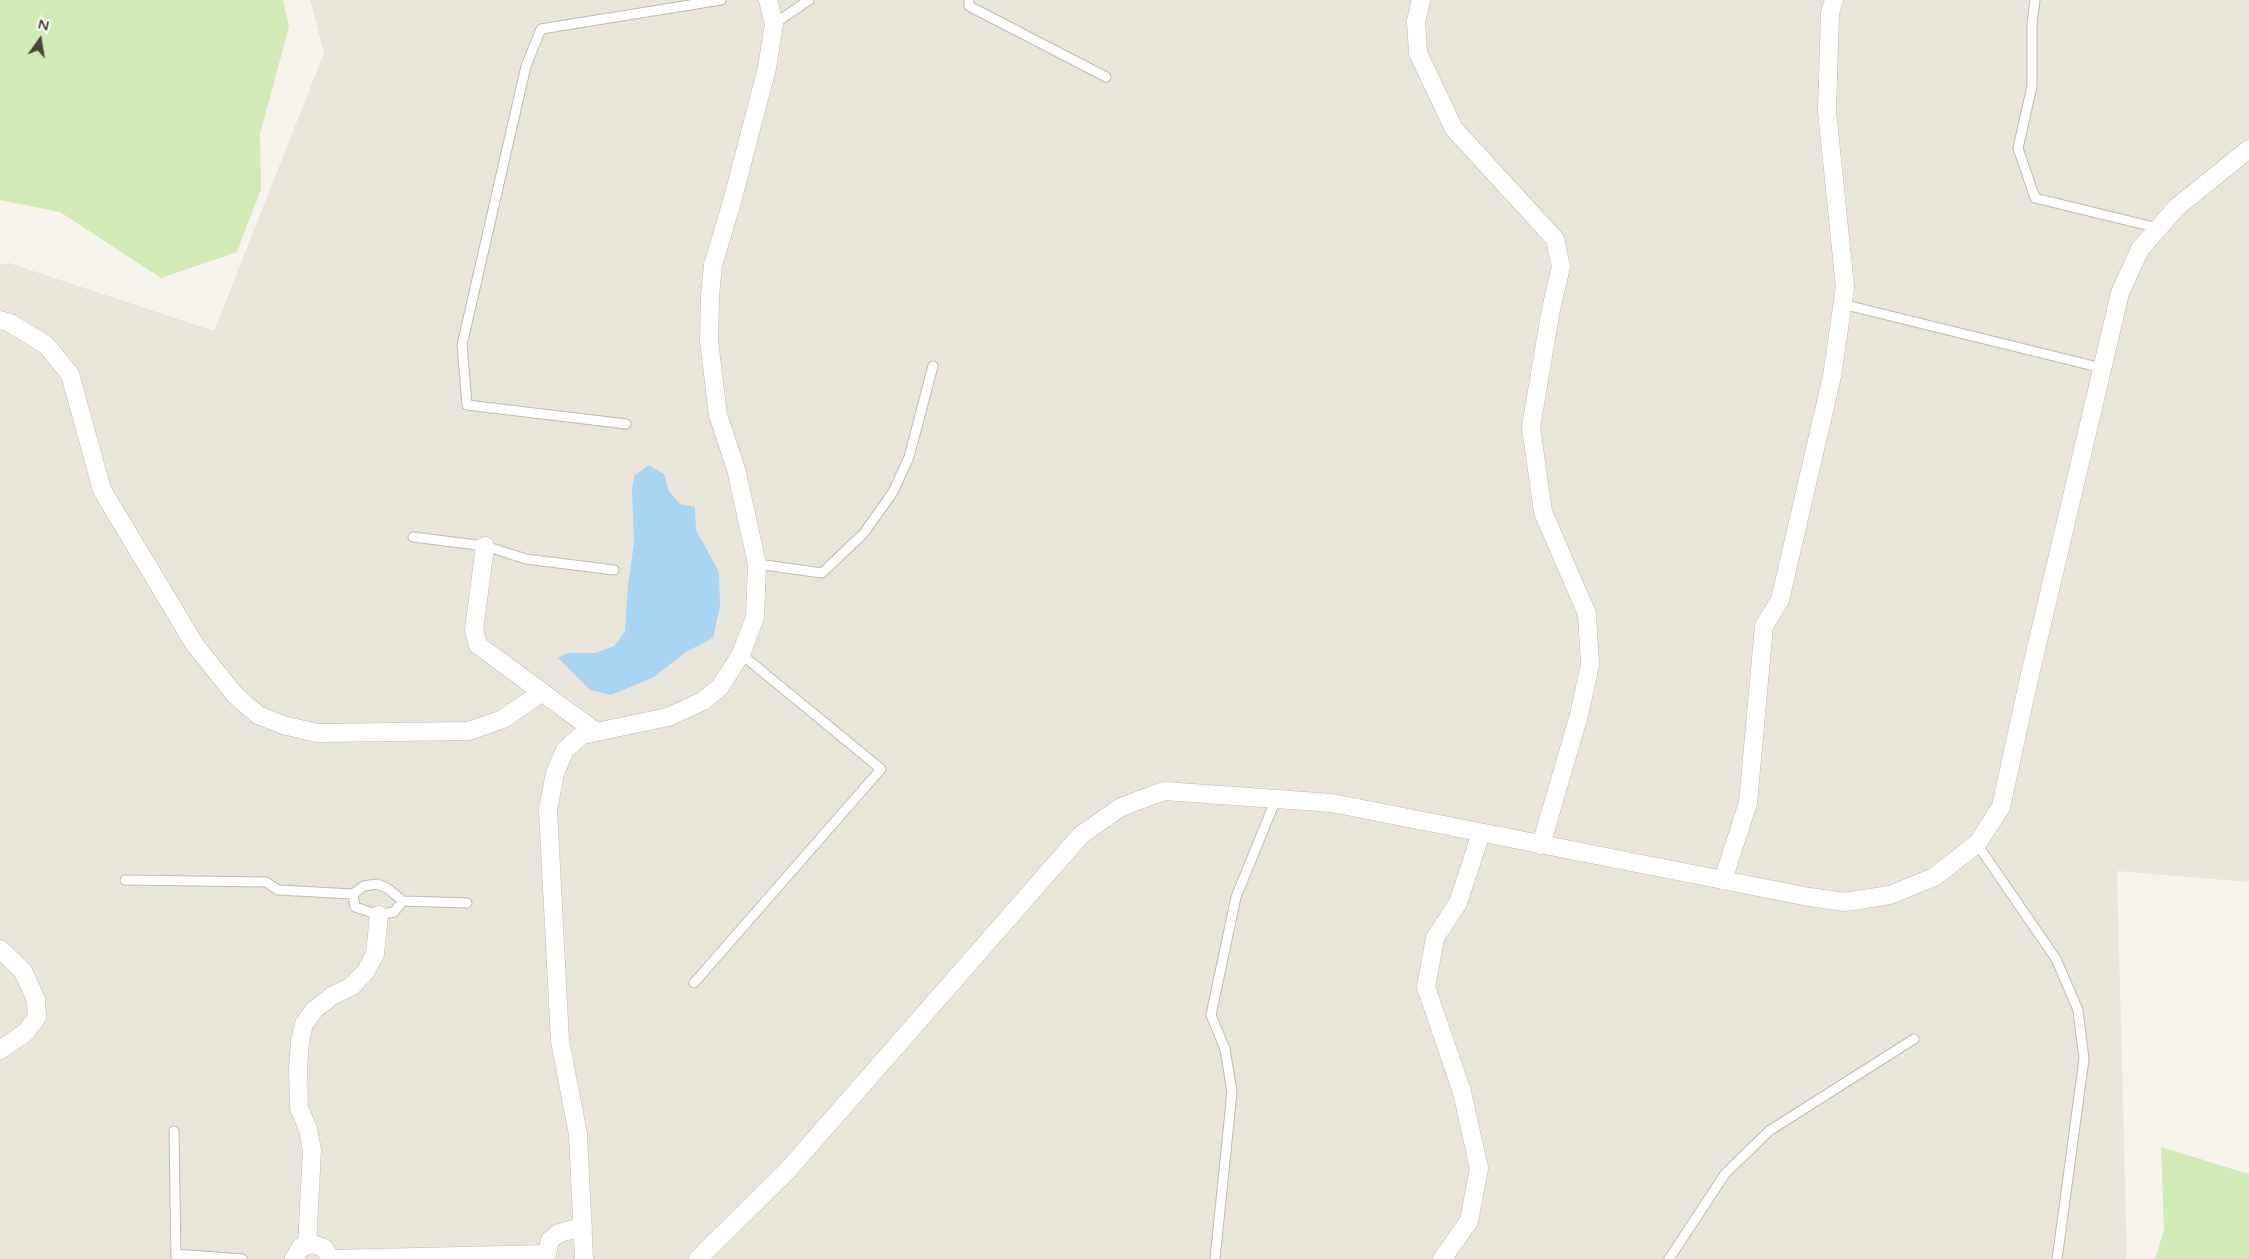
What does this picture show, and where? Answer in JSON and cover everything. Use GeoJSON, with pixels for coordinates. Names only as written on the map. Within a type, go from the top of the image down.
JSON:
{"type":"FeatureCollection","features":[{"type":"Feature","properties":{"kind":"street"},"geometry":{"type":"LineString","coordinates":[[584,1259],[578,1134],[560,1041],[548,810],[555,773],[565,750],[582,735],[668,717],[703,701],[720,687],[741,654],[755,617],[757,564],[736,469],[718,415],[709,341],[713,265],[734,198],[767,68],[774,24],[768,0]]}},
{"type":"Feature","properties":{"kind":"street"},"geometry":{"type":"LineString","coordinates":[[1421,0],[1416,21],[1418,53],[1454,129],[1555,240],[1561,267],[1551,308],[1531,427],[1543,512],[1587,614],[1590,665],[1578,716],[1542,844]]}},
{"type":"Feature","properties":{"kind":"street"},"geometry":{"type":"LineString","coordinates":[[1723,880],[1748,803],[1764,626],[1780,600],[1832,376],[1845,287],[1827,111],[1830,13],[1834,0]]}},
{"type":"Feature","properties":{"kind":"street"},"geometry":{"type":"LineString","coordinates":[[698,1259],[787,1171],[1081,835],[1121,807],[1164,791],[1332,803],[1809,897],[1845,902],[1890,895],[1934,877],[1977,844],[2001,806],[2120,293],[2140,249],[2158,228],[2177,207],[2249,149]]}},
{"type":"Feature","properties":{"kind":"street"},"geometry":{"type":"LineString","coordinates":[[0,320],[10,323],[46,346],[70,374],[102,490],[195,644],[235,694],[258,715],[283,725],[317,732],[470,731],[503,720],[542,692]]}},
{"type":"Feature","properties":{"kind":"street"},"geometry":{"type":"LineString","coordinates":[[485,546],[474,630],[478,645],[596,732]]}},
{"type":"Feature","properties":{"kind":"street"},"geometry":{"type":"LineString","coordinates":[[1442,1259],[1469,1221],[1479,1168],[1462,1092],[1426,987],[1435,938],[1458,903],[1481,832]]}},
{"type":"Feature","properties":{"kind":"street"},"geometry":{"type":"LineString","coordinates":[[307,1245],[312,1150],[308,1129],[299,1108],[298,1068],[300,1041],[304,1024],[314,1010],[332,996],[352,986],[366,971],[375,954],[379,915]]}},
{"type":"Feature","properties":{"kind":"street"},"geometry":{"type":"LineString","coordinates":[[0,949],[23,971],[36,1000],[37,1017],[26,1032],[0,1050]]}},
{"type":"Feature","properties":{"kind":"street"},"geometry":{"type":"LineString","coordinates":[[294,1259],[297,1252],[307,1245],[319,1245],[324,1248],[331,1259],[548,1257],[550,1240],[559,1233],[583,1227]]}},
{"type":"Feature","properties":{"kind":"lane"},"geometry":{"type":"LineString","coordinates":[[626,424],[467,406],[462,345],[526,66],[540,29],[721,0]]}},
{"type":"Feature","properties":{"kind":"lane"},"geometry":{"type":"LineString","coordinates":[[774,24],[809,0]]}},
{"type":"Feature","properties":{"kind":"lane"},"geometry":{"type":"LineString","coordinates":[[970,0],[969,6],[1106,77]]}},
{"type":"Feature","properties":{"kind":"lane"},"geometry":{"type":"LineString","coordinates":[[2035,0],[2032,23],[2032,86],[2018,148],[2035,198],[2158,228]]}},
{"type":"Feature","properties":{"kind":"lane"},"geometry":{"type":"LineString","coordinates":[[1842,304],[2102,368]]}},
{"type":"Feature","properties":{"kind":"lane"},"geometry":{"type":"LineString","coordinates":[[757,564],[822,573],[864,533],[893,492],[909,457],[933,366]]}},
{"type":"Feature","properties":{"kind":"lane"},"geometry":{"type":"LineString","coordinates":[[413,537],[485,546],[526,559],[614,570]]}},
{"type":"Feature","properties":{"kind":"lane"},"geometry":{"type":"LineString","coordinates":[[694,983],[881,769],[741,654]]}},
{"type":"Feature","properties":{"kind":"lane"},"geometry":{"type":"LineString","coordinates":[[1215,1259],[1232,1092],[1225,1049],[1211,1015],[1236,897],[1276,799]]}},
{"type":"Feature","properties":{"kind":"lane"},"geometry":{"type":"LineString","coordinates":[[1977,844],[2056,958],[2078,1010],[2084,1059],[2057,1259]]}},
{"type":"Feature","properties":{"kind":"lane"},"geometry":{"type":"LineString","coordinates":[[125,880],[266,882],[278,890],[353,894],[364,886],[377,884],[387,888],[403,901],[467,904]]}},
{"type":"Feature","properties":{"kind":"lane"},"geometry":{"type":"LineString","coordinates":[[353,894],[356,907],[379,915],[394,912],[403,901]]}},
{"type":"Feature","properties":{"kind":"lane"},"geometry":{"type":"LineString","coordinates":[[1669,1259],[1725,1174],[1769,1131],[1914,1039]]}},
{"type":"Feature","properties":{"kind":"lane"},"geometry":{"type":"LineString","coordinates":[[174,1131],[176,1256],[242,1259]]}},
{"type":"Feature","properties":{"kind":"shaded area"},"geometry":{"type":"Polygon","coordinates":[[[310,0],[2249,0],[2249,882],[2117,871],[2127,1259],[0,1259],[0,265],[9,263],[214,331],[324,53],[310,0]]]}},
{"type":"Feature","properties":{"kind":"green space"},"geometry":{"type":"Polygon","coordinates":[[[0,0],[283,0],[289,27],[260,134],[261,189],[237,252],[161,278],[60,212],[0,200],[0,0]]]}},
{"type":"Feature","properties":{"kind":"green space"},"geometry":{"type":"Polygon","coordinates":[[[2161,1147],[2249,1174],[2249,1259],[2155,1259],[2164,1230],[2161,1147]]]}},
{"type":"Feature","properties":{"kind":"water"},"geometry":{"type":"Polygon","coordinates":[[[649,465],[664,474],[669,491],[680,504],[695,507],[696,530],[719,572],[720,606],[713,638],[686,652],[654,677],[611,695],[590,690],[558,658],[568,653],[595,653],[614,646],[625,632],[628,585],[634,543],[632,490],[634,476],[649,465]]]}}]}
